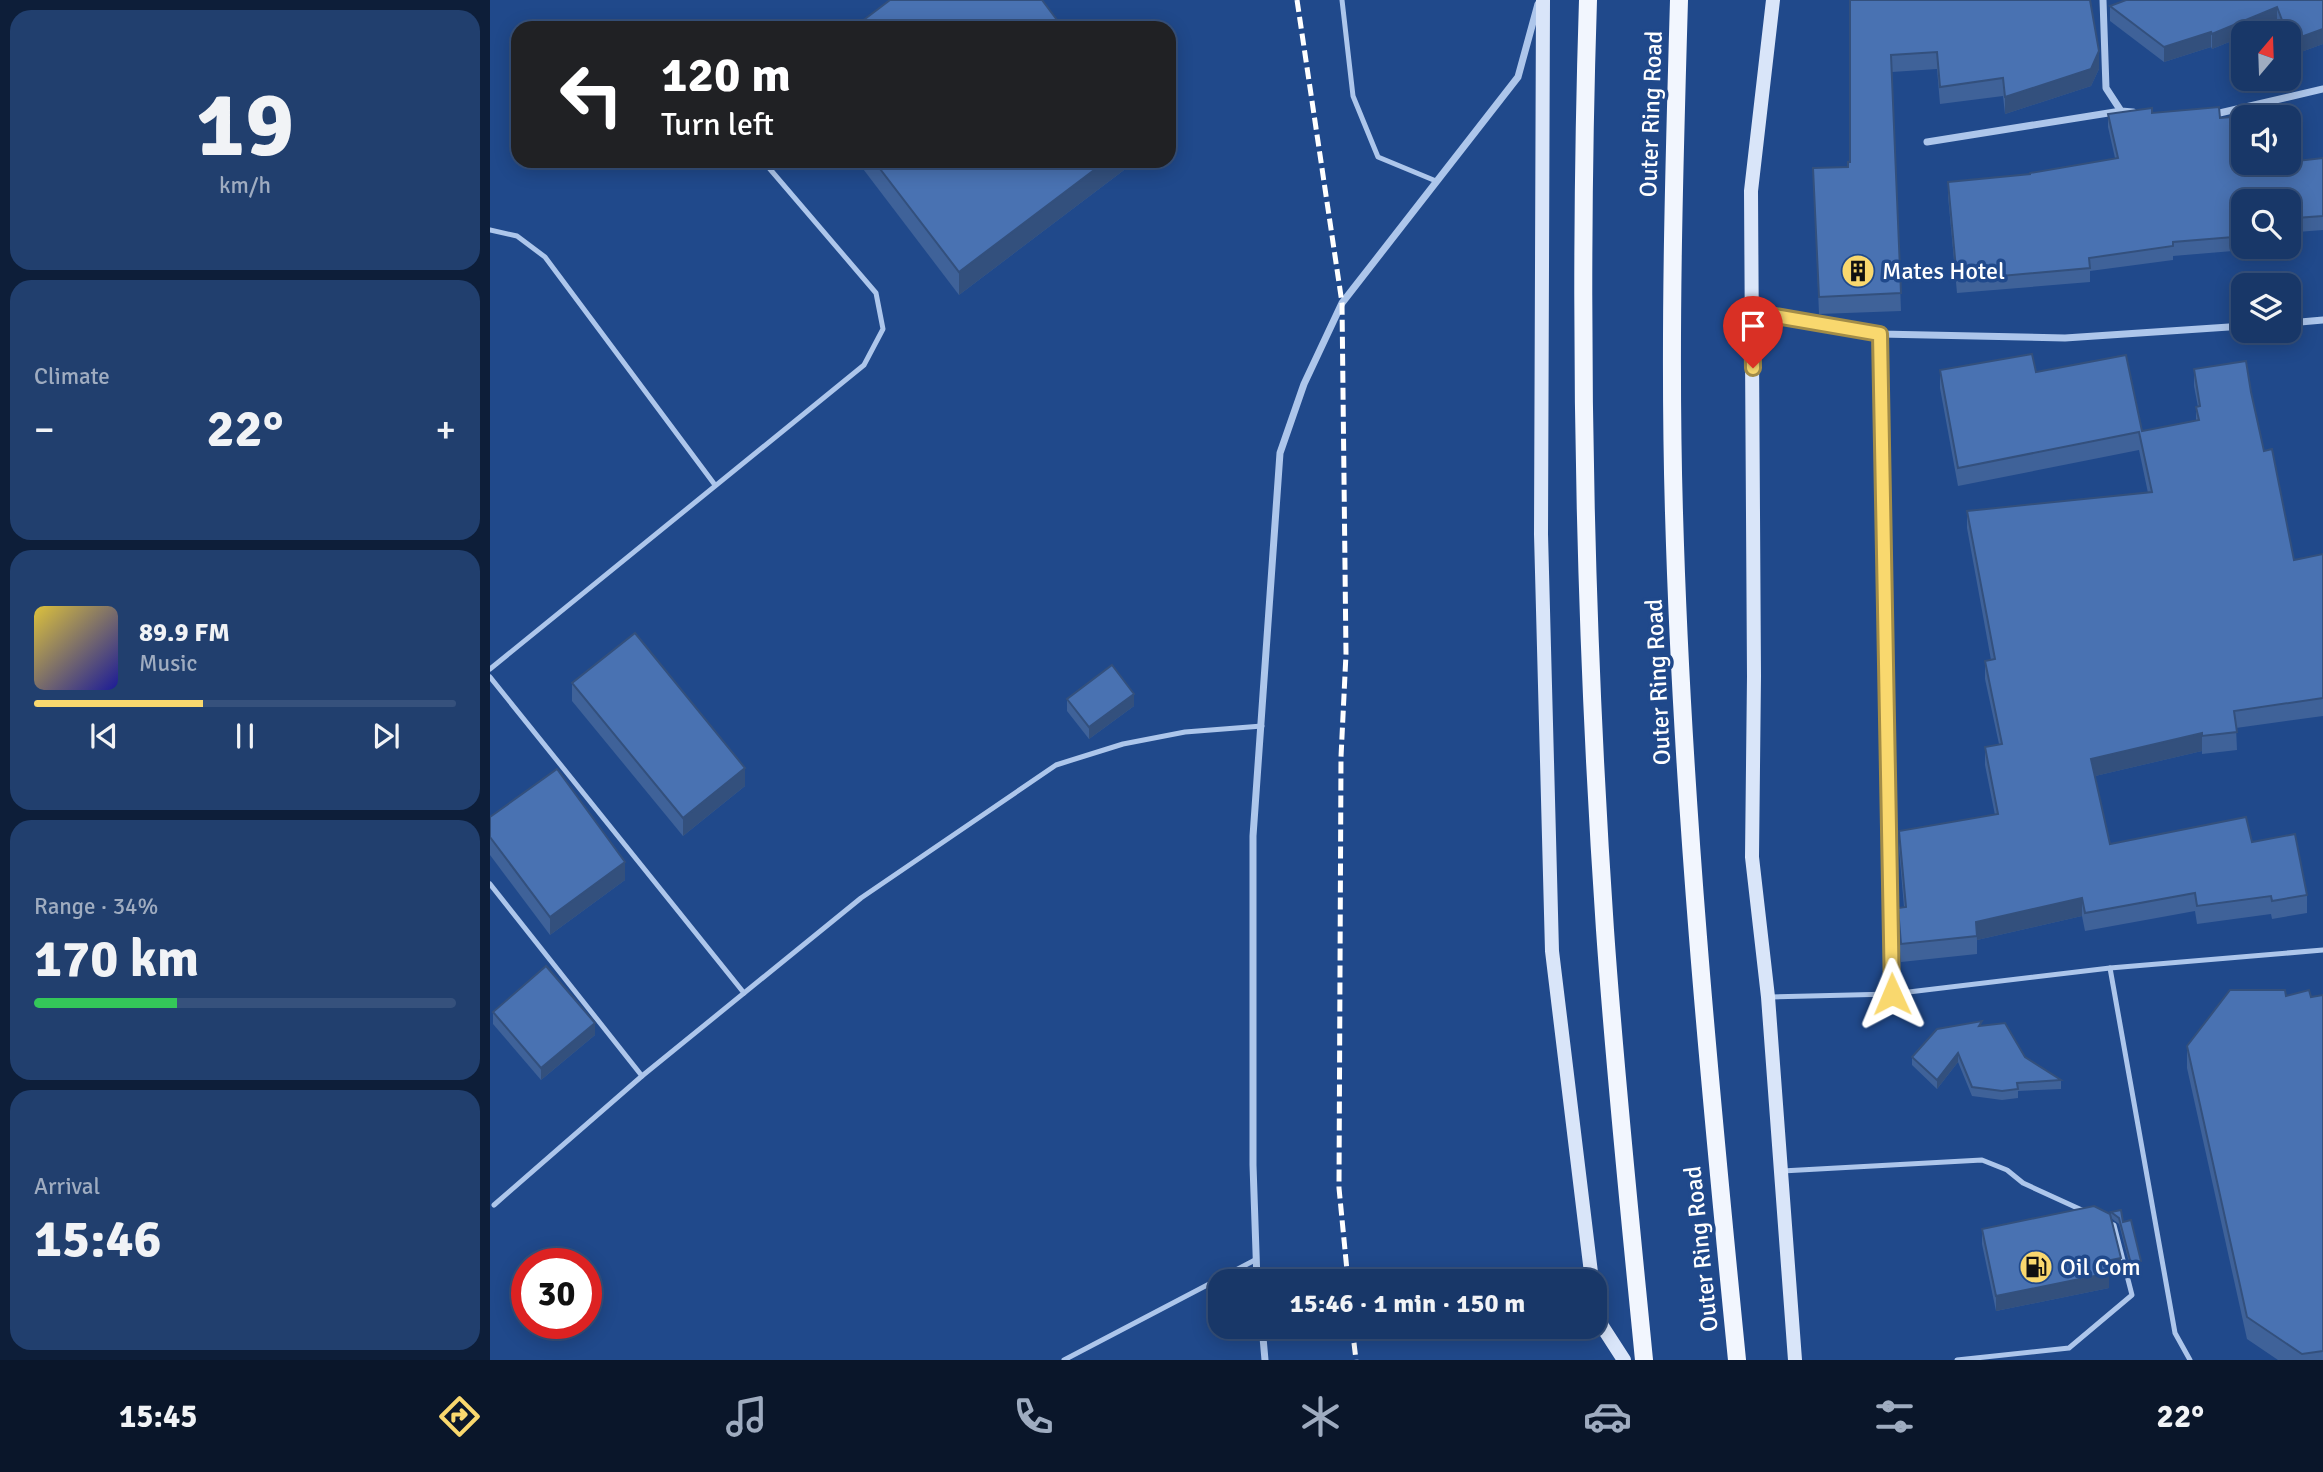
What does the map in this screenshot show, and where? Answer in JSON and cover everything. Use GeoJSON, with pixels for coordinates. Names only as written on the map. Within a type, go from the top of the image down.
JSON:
{"type":"FeatureCollection","features":[{"type":"Feature","properties":{"kind":"main road"},"geometry":{"type":"LineString","coordinates":[[1541,0],[1541,534],[1552,951],[1591,1269]]}},
{"type":"Feature","properties":{"kind":"main road"},"geometry":{"type":"LineString","coordinates":[[1588,0],[1584,234],[1590,648],[1605,932],[1643,1360]]}},
{"type":"Feature","properties":{"kind":"main road","name":"Outer Ring Road"},"geometry":{"type":"LineString","coordinates":[[1679,0],[1672,239],[1674,526],[1682,702],[1707,1064],[1737,1360]]}},
{"type":"Feature","properties":{"kind":"main road"},"geometry":{"type":"LineString","coordinates":[[1773,0],[1751,191],[1754,662],[1752,857],[1768,997],[1795,1360]]}},
{"type":"Feature","properties":{"kind":"main road"},"geometry":{"type":"LineString","coordinates":[[1607,1334],[1624,1360]]}},
{"type":"Feature","properties":{"kind":"street"},"geometry":{"type":"LineString","coordinates":[[1256,1269],[1253,836],[1280,453],[1304,384],[1342,303],[1518,77],[1541,0]]}},
{"type":"Feature","properties":{"kind":"street"},"geometry":{"type":"LineString","coordinates":[[2104,0],[2106,88],[2121,111]]}},
{"type":"Feature","properties":{"kind":"street"},"geometry":{"type":"LineString","coordinates":[[2200,115],[2323,89]]}},
{"type":"Feature","properties":{"kind":"street"},"geometry":{"type":"LineString","coordinates":[[1927,142],[2121,111],[2144,113]]}},
{"type":"Feature","properties":{"kind":"street"},"geometry":{"type":"LineString","coordinates":[[1752,312],[1880,334],[2065,338],[2231,327]]}},
{"type":"Feature","properties":{"kind":"street"},"geometry":{"type":"LineString","coordinates":[[2301,322],[2323,320]]}},
{"type":"Feature","properties":{"kind":"street"},"geometry":{"type":"LineString","coordinates":[[1880,334],[1892,994]]}},
{"type":"Feature","properties":{"kind":"street"},"geometry":{"type":"LineString","coordinates":[[1263,1339],[1265,1360]]}},
{"type":"Feature","properties":{"kind":"lane"},"geometry":{"type":"LineString","coordinates":[[1342,0],[1353,96],[1378,157],[1436,181]]}},
{"type":"Feature","properties":{"kind":"lane"},"geometry":{"type":"LineString","coordinates":[[490,669],[864,365],[883,329],[876,293],[769,168]]}},
{"type":"Feature","properties":{"kind":"lane"},"geometry":{"type":"LineString","coordinates":[[490,230],[517,236],[545,257],[715,485]]}},
{"type":"Feature","properties":{"kind":"lane"},"geometry":{"type":"LineString","coordinates":[[490,677],[744,993]]}},
{"type":"Feature","properties":{"kind":"lane"},"geometry":{"type":"LineString","coordinates":[[494,1205],[642,1076],[861,898],[1056,765],[1123,744],[1185,732],[1262,726]]}},
{"type":"Feature","properties":{"kind":"lane"},"geometry":{"type":"LineString","coordinates":[[490,884],[642,1076]]}},
{"type":"Feature","properties":{"kind":"lane"},"geometry":{"type":"LineString","coordinates":[[1768,997],[1892,994],[2110,968],[2323,950]]}},
{"type":"Feature","properties":{"kind":"lane"},"geometry":{"type":"LineString","coordinates":[[2110,968],[2175,1333],[2190,1360]]}},
{"type":"Feature","properties":{"kind":"lane"},"geometry":{"type":"LineString","coordinates":[[1782,1171],[1982,1160],[2007,1170],[2024,1183],[2091,1215]]}},
{"type":"Feature","properties":{"kind":"lane"},"geometry":{"type":"LineString","coordinates":[[1957,1360],[2069,1348],[2132,1295],[2114,1226],[2103,1220]]}},
{"type":"Feature","properties":{"kind":"lane"},"geometry":{"type":"LineString","coordinates":[[1063,1360],[1255,1260]]}},
{"type":"Feature","properties":{"kind":"building"},"geometry":{"type":"Polygon","coordinates":[[[890,0],[1042,0],[1058,21],[862,21],[890,0]]]}},
{"type":"Feature","properties":{"kind":"building"},"geometry":{"type":"Polygon","coordinates":[[[1850,0],[2090,0],[2099,51],[2091,69],[2005,97],[2003,78],[1940,87],[1937,52],[1891,55],[1901,293],[1819,297],[1813,168],[1848,167],[1850,162],[1850,0]]]}},
{"type":"Feature","properties":{"kind":"building"},"geometry":{"type":"Polygon","coordinates":[[[2126,0],[2323,0],[2323,29],[2301,37],[2301,21],[2282,21],[2277,7],[2243,21],[2231,21],[2231,26],[2212,34],[2211,32],[2164,47],[2110,6],[2126,0]]]}},
{"type":"Feature","properties":{"kind":"building"},"geometry":{"type":"Polygon","coordinates":[[[2219,107],[2220,118],[2231,117],[2231,175],[2301,175],[2301,161],[2323,158],[2323,216],[2301,218],[2301,189],[2231,189],[2231,237],[2173,242],[2173,246],[2089,258],[2090,268],[1957,280],[1948,182],[2030,174],[2118,158],[2108,114],[2152,108],[2152,113],[2219,107]]]}},
{"type":"Feature","properties":{"kind":"building"},"geometry":{"type":"Polygon","coordinates":[[[879,168],[1097,168],[959,272],[879,168]]]}},
{"type":"Feature","properties":{"kind":"building"},"geometry":{"type":"Polygon","coordinates":[[[2032,354],[2036,372],[2126,355],[2142,431],[2199,420],[2196,407],[2200,406],[2194,369],[2246,361],[2264,451],[2272,449],[2294,560],[2323,554],[2323,698],[2234,711],[2237,732],[2202,736],[2202,733],[2091,759],[2110,844],[2246,817],[2252,842],[2295,834],[2307,895],[2272,901],[2271,896],[2197,906],[2195,893],[2085,913],[2082,898],[1976,922],[1977,936],[1901,944],[1898,908],[1906,907],[1899,831],[1998,814],[1985,747],[2002,744],[1985,661],[1995,659],[1967,511],[2152,492],[2139,432],[1958,468],[1940,370],[2032,354]]]}},
{"type":"Feature","properties":{"kind":"building"},"geometry":{"type":"Polygon","coordinates":[[[635,633],[745,768],[683,818],[572,683],[635,633]]]}},
{"type":"Feature","properties":{"kind":"building"},"geometry":{"type":"Polygon","coordinates":[[[1112,665],[1134,694],[1089,727],[1067,699],[1112,665]]]}},
{"type":"Feature","properties":{"kind":"building"},"geometry":{"type":"Polygon","coordinates":[[[557,769],[625,862],[550,917],[490,837],[490,817],[557,769]]]}},
{"type":"Feature","properties":{"kind":"building"},"geometry":{"type":"Polygon","coordinates":[[[546,966],[595,1023],[541,1068],[493,1012],[546,966]]]}},
{"type":"Feature","properties":{"kind":"building"},"geometry":{"type":"Polygon","coordinates":[[[2230,990],[2285,990],[2286,996],[2309,990],[2311,997],[2323,995],[2323,1351],[2302,1354],[2247,1317],[2187,1046],[2230,990]]]}},
{"type":"Feature","properties":{"kind":"building"},"geometry":{"type":"Polygon","coordinates":[[[1982,1021],[1979,1026],[2005,1023],[2025,1057],[2061,1080],[2017,1083],[2018,1089],[2002,1091],[1972,1087],[1958,1053],[1937,1080],[1912,1057],[1937,1029],[1982,1021]]]}},
{"type":"Feature","properties":{"kind":"building"},"geometry":{"type":"Polygon","coordinates":[[[2094,1206],[2110,1214],[2121,1258],[2106,1261],[2109,1273],[1996,1296],[1982,1229],[2094,1206]]]}},
{"type":"Feature","properties":{"kind":"building"},"geometry":{"type":"Polygon","coordinates":[[[2121,1210],[2123,1222],[2131,1220],[2141,1261],[2131,1264],[2119,1218],[2111,1212],[2121,1210]]]}},
{"type":"Feature","properties":{"kind":"railway"},"geometry":{"type":"LineString","coordinates":[[1297,0],[1342,303],[1346,654],[1341,757],[1339,1188],[1347,1269]]}},
{"type":"Feature","properties":{"kind":"railway"},"geometry":{"type":"LineString","coordinates":[[1354,1339],[1356,1360]]}},
{"type":"Feature","properties":{"kind":"place","name":"Mates Hotel"},"geometry":{"type":"Point","coordinates":[1858,271]}},
{"type":"Feature","properties":{"kind":"place","name":"Oil Com"},"geometry":{"type":"Point","coordinates":[2036,1267]}},
{"type":"Feature","properties":{"kind":"route"},"geometry":{"type":"LineString","coordinates":[[1753,368],[1752,312],[1880,334],[1892,994]]}}]}
